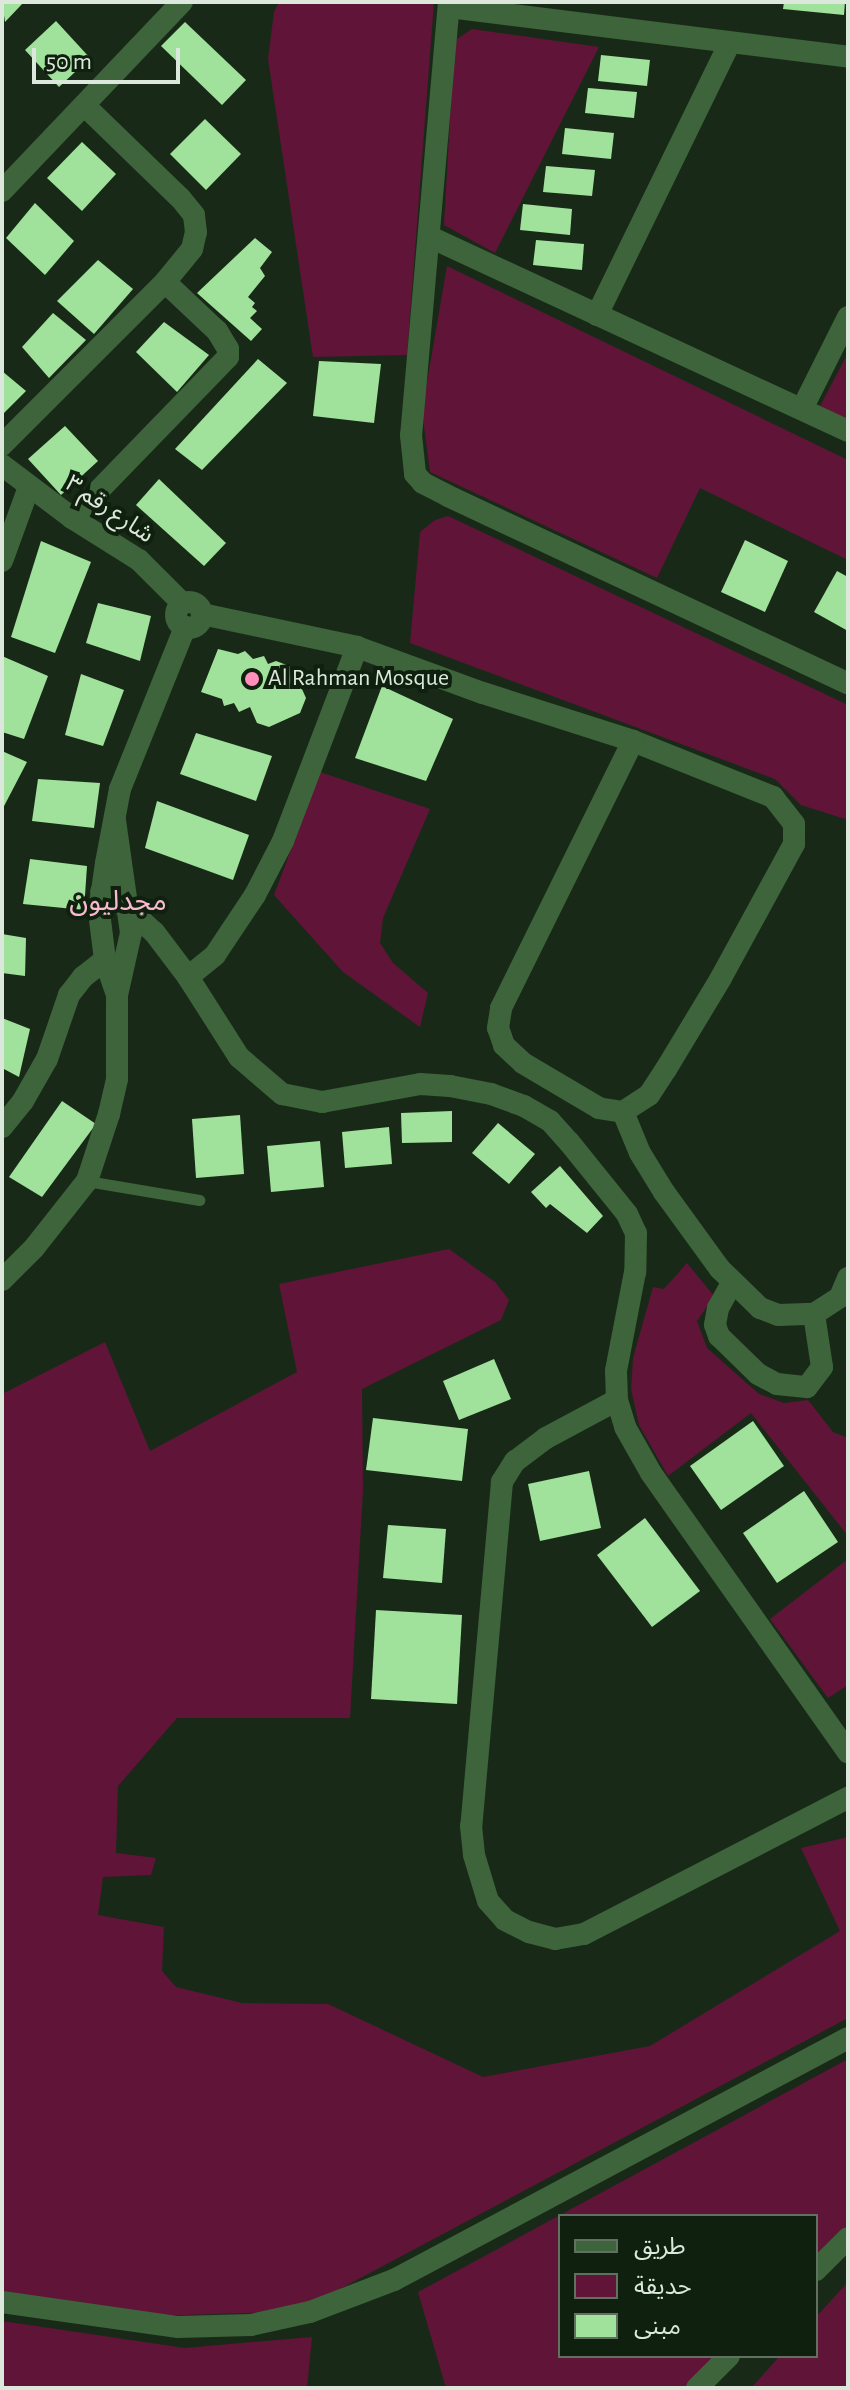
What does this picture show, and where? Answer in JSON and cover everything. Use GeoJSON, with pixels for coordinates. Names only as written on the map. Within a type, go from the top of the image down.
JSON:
{"type":"FeatureCollection","features":[{"type":"Feature","properties":{"kind":"street"},"geometry":{"type":"LineString","coordinates":[[2,191],[182,2]]}},
{"type":"Feature","properties":{"kind":"street"},"geometry":{"type":"LineString","coordinates":[[848,57],[729,44],[449,4],[411,435],[415,474],[423,483],[848,683]]}},
{"type":"Feature","properties":{"kind":"street"},"geometry":{"type":"LineString","coordinates":[[597,315],[729,44]]}},
{"type":"Feature","properties":{"kind":"street"},"geometry":{"type":"LineString","coordinates":[[2,445],[165,282],[192,249],[196,232],[194,215],[85,106]]}},
{"type":"Feature","properties":{"kind":"street"},"geometry":{"type":"LineString","coordinates":[[430,237],[848,431]]}},
{"type":"Feature","properties":{"kind":"street"},"geometry":{"type":"LineString","coordinates":[[72,518],[228,357],[228,349],[217,331],[165,282]]}},
{"type":"Feature","properties":{"kind":"street"},"geometry":{"type":"LineString","coordinates":[[802,409],[848,317]]}},
{"type":"Feature","properties":{"kind":"street","name":"شارع رقم ٣"},"geometry":{"type":"LineString","coordinates":[[2,465],[72,518],[139,560],[190,615]]}},
{"type":"Feature","properties":{"kind":"street"},"geometry":{"type":"LineString","coordinates":[[2,561],[29,487]]}},
{"type":"Feature","properties":{"kind":"street"},"geometry":{"type":"LineString","coordinates":[[117,995],[105,960],[99,912],[120,789],[190,615],[357,647],[483,693],[633,741],[773,797],[794,824],[794,844],[729,964],[649,1095],[632,1109],[623,1112],[599,1108],[523,1063],[504,1045],[498,1028],[501,1008],[633,741]]}},
{"type":"Feature","properties":{"kind":"street"},"geometry":{"type":"LineString","coordinates":[[188,977],[215,955],[255,895],[283,841],[357,647]]}},
{"type":"Feature","properties":{"kind":"street"},"geometry":{"type":"LineString","coordinates":[[2,1280],[34,1248],[87,1181],[117,1079],[117,995],[128,954],[129,909],[115,821]]}},
{"type":"Feature","properties":{"kind":"street"},"geometry":{"type":"LineString","coordinates":[[101,892],[129,909],[154,932],[188,977],[239,1057],[282,1094],[304,1101],[322,1102],[420,1084],[450,1086],[491,1094],[524,1106],[550,1121],[627,1214],[636,1233],[638,1251],[616,1371],[617,1400],[625,1427],[651,1473],[848,1752]]}},
{"type":"Feature","properties":{"kind":"street"},"geometry":{"type":"LineString","coordinates":[[2,1127],[23,1101],[47,1059],[69,995],[83,977],[105,960]]}},
{"type":"Feature","properties":{"kind":"street"},"geometry":{"type":"LineString","coordinates":[[623,1112],[640,1153],[656,1179],[732,1283],[760,1308],[778,1315],[814,1314],[840,1297],[848,1278]]}},
{"type":"Feature","properties":{"kind":"street"},"geometry":{"type":"LineString","coordinates":[[732,1283],[718,1308],[715,1325],[719,1336],[758,1374],[777,1384],[807,1387],[822,1367],[814,1314]]}},
{"type":"Feature","properties":{"kind":"street"},"geometry":{"type":"LineString","coordinates":[[617,1400],[546,1438],[515,1461],[502,1482],[471,1826],[474,1855],[488,1901],[505,1920],[529,1932],[555,1939],[584,1934],[848,1798]]}},
{"type":"Feature","properties":{"kind":"street"},"geometry":{"type":"LineString","coordinates":[[2,2302],[178,2327],[251,2325],[310,2312],[394,2280],[848,2038]]}},
{"type":"Feature","properties":{"kind":"street"},"geometry":{"type":"LineString","coordinates":[[818,2268],[848,2238]]}},
{"type":"Feature","properties":{"kind":"street"},"geometry":{"type":"LineString","coordinates":[[697,2388],[727,2358]]}},
{"type":"Feature","properties":{"kind":"lane"},"geometry":{"type":"LineString","coordinates":[[87,1181],[199,1200]]}},
{"type":"Feature","properties":{"kind":"green space"},"geometry":{"type":"Polygon","coordinates":[[[279,2],[434,2],[407,355],[313,357],[268,59],[274,12],[279,2]]]}},
{"type":"Feature","properties":{"kind":"green space"},"geometry":{"type":"Polygon","coordinates":[[[472,29],[599,47],[495,253],[444,225],[454,48],[457,39],[472,29]]]}},
{"type":"Feature","properties":{"kind":"green space"},"geometry":{"type":"Polygon","coordinates":[[[447,266],[848,460],[848,560],[700,488],[657,578],[430,472],[422,411],[447,266]]]}},
{"type":"Feature","properties":{"kind":"green space"},"geometry":{"type":"Polygon","coordinates":[[[848,353],[848,420],[820,406],[848,353]]]}},
{"type":"Feature","properties":{"kind":"green space"},"geometry":{"type":"Polygon","coordinates":[[[448,516],[848,705],[848,820],[801,805],[775,779],[410,643],[420,532],[435,520],[448,516]]]}},
{"type":"Feature","properties":{"kind":"green space"},"geometry":{"type":"Polygon","coordinates":[[[320,772],[430,809],[383,918],[380,943],[393,963],[428,993],[420,1027],[343,972],[274,895],[320,772]]]}},
{"type":"Feature","properties":{"kind":"green space"},"geometry":{"type":"Polygon","coordinates":[[[449,1249],[495,1282],[509,1300],[501,1320],[362,1389],[363,1490],[350,1718],[177,1718],[118,1786],[116,1853],[156,1858],[151,1875],[103,1877],[98,1915],[164,1927],[162,1971],[176,1987],[242,2003],[328,2004],[483,2077],[650,2046],[840,1931],[801,1848],[848,1837],[848,2018],[336,2291],[281,2312],[153,2316],[2,2294],[2,1394],[105,1342],[150,1451],[297,1372],[279,1284],[449,1249]]]}},
{"type":"Feature","properties":{"kind":"green space"},"geometry":{"type":"Polygon","coordinates":[[[687,1263],[714,1296],[697,1321],[707,1348],[759,1394],[784,1403],[808,1400],[833,1432],[848,1438],[848,1536],[751,1413],[668,1476],[639,1425],[631,1389],[633,1358],[653,1287],[664,1289],[687,1263]]]}},
{"type":"Feature","properties":{"kind":"green space"},"geometry":{"type":"Polygon","coordinates":[[[848,1559],[848,1685],[828,1698],[770,1619],[848,1559]]]}},
{"type":"Feature","properties":{"kind":"green space"},"geometry":{"type":"Polygon","coordinates":[[[848,2059],[848,2226],[818,2256],[818,2214],[562,2214],[848,2059]]]}},
{"type":"Feature","properties":{"kind":"green space"},"geometry":{"type":"Polygon","coordinates":[[[558,2216],[558,2358],[715,2358],[685,2388],[446,2388],[418,2292],[558,2216]]]}},
{"type":"Feature","properties":{"kind":"green space"},"geometry":{"type":"Polygon","coordinates":[[[848,2282],[848,2388],[751,2388],[778,2358],[818,2358],[818,2315],[848,2282]]]}},
{"type":"Feature","properties":{"kind":"green space"},"geometry":{"type":"Polygon","coordinates":[[[2,2321],[185,2348],[312,2337],[307,2388],[2,2388],[2,2321]]]}},
{"type":"Feature","properties":{"kind":"building"},"geometry":{"type":"Polygon","coordinates":[[[2,2],[24,2],[5,22],[2,2]]]}},
{"type":"Feature","properties":{"kind":"building"},"geometry":{"type":"Polygon","coordinates":[[[784,2],[845,2],[844,15],[783,9],[784,2]]]}},
{"type":"Feature","properties":{"kind":"building"},"geometry":{"type":"Polygon","coordinates":[[[56,21],[90,58],[59,87],[25,50],[56,21]]]}},
{"type":"Feature","properties":{"kind":"building"},"geometry":{"type":"Polygon","coordinates":[[[185,22],[246,80],[222,105],[161,46],[185,22]]]}},
{"type":"Feature","properties":{"kind":"building"},"geometry":{"type":"Polygon","coordinates":[[[601,55],[650,60],[647,86],[598,81],[601,55]]]}},
{"type":"Feature","properties":{"kind":"building"},"geometry":{"type":"Polygon","coordinates":[[[588,88],[637,92],[634,118],[585,113],[588,88]]]}},
{"type":"Feature","properties":{"kind":"building"},"geometry":{"type":"Polygon","coordinates":[[[205,119],[241,154],[206,190],[170,154],[205,119]]]}},
{"type":"Feature","properties":{"kind":"building"},"geometry":{"type":"Polygon","coordinates":[[[565,128],[614,133],[611,159],[562,154],[565,128]]]}},
{"type":"Feature","properties":{"kind":"building"},"geometry":{"type":"Polygon","coordinates":[[[82,142],[116,174],[82,211],[47,178],[82,142]]]}},
{"type":"Feature","properties":{"kind":"building"},"geometry":{"type":"Polygon","coordinates":[[[546,166],[595,170],[592,196],[543,192],[546,166]]]}},
{"type":"Feature","properties":{"kind":"building"},"geometry":{"type":"Polygon","coordinates":[[[35,203],[74,241],[45,275],[6,238],[35,203]]]}},
{"type":"Feature","properties":{"kind":"building"},"geometry":{"type":"Polygon","coordinates":[[[523,204],[572,209],[570,235],[520,230],[523,204]]]}},
{"type":"Feature","properties":{"kind":"building"},"geometry":{"type":"Polygon","coordinates":[[[255,238],[272,252],[260,268],[265,276],[248,297],[255,303],[252,307],[257,311],[250,318],[262,329],[251,341],[197,293],[255,238]]]}},
{"type":"Feature","properties":{"kind":"building"},"geometry":{"type":"Polygon","coordinates":[[[536,240],[584,244],[582,270],[533,265],[536,240]]]}},
{"type":"Feature","properties":{"kind":"building"},"geometry":{"type":"Polygon","coordinates":[[[98,260],[133,289],[94,334],[57,301],[98,260]]]}},
{"type":"Feature","properties":{"kind":"building"},"geometry":{"type":"Polygon","coordinates":[[[53,313],[86,340],[49,378],[22,347],[53,313]]]}},
{"type":"Feature","properties":{"kind":"building"},"geometry":{"type":"Polygon","coordinates":[[[164,322],[209,355],[177,392],[136,352],[164,322]]]}},
{"type":"Feature","properties":{"kind":"building"},"geometry":{"type":"Polygon","coordinates":[[[258,359],[287,383],[202,470],[175,449],[258,359]]]}},
{"type":"Feature","properties":{"kind":"building"},"geometry":{"type":"Polygon","coordinates":[[[319,361],[381,364],[374,423],[313,416],[319,361]]]}},
{"type":"Feature","properties":{"kind":"building"},"geometry":{"type":"Polygon","coordinates":[[[2,371],[26,391],[2,415],[2,371]]]}},
{"type":"Feature","properties":{"kind":"building"},"geometry":{"type":"Polygon","coordinates":[[[65,426],[98,461],[61,495],[28,459],[65,426]]]}},
{"type":"Feature","properties":{"kind":"building"},"geometry":{"type":"Polygon","coordinates":[[[159,479],[226,543],[204,566],[136,505],[159,479]]]}},
{"type":"Feature","properties":{"kind":"building"},"geometry":{"type":"Polygon","coordinates":[[[745,540],[788,561],[765,612],[721,592],[745,540]]]}},
{"type":"Feature","properties":{"kind":"building"},"geometry":{"type":"Polygon","coordinates":[[[41,541],[91,562],[55,653],[11,637],[41,541]]]}},
{"type":"Feature","properties":{"kind":"building"},"geometry":{"type":"Polygon","coordinates":[[[837,571],[848,577],[848,631],[814,612],[837,571]]]}},
{"type":"Feature","properties":{"kind":"building"},"geometry":{"type":"Polygon","coordinates":[[[98,603],[151,616],[140,661],[86,643],[98,603]]]}},
{"type":"Feature","properties":{"kind":"building","name":"Al Rahman Mosque"},"geometry":{"type":"Polygon","coordinates":[[[218,649],[238,654],[245,651],[253,659],[264,656],[268,664],[276,661],[292,667],[306,698],[300,713],[269,727],[257,723],[250,707],[239,712],[234,703],[224,706],[222,699],[201,692],[218,649]]]}},
{"type":"Feature","properties":{"kind":"building"},"geometry":{"type":"Polygon","coordinates":[[[2,656],[48,676],[24,739],[2,732],[2,656]]]}},
{"type":"Feature","properties":{"kind":"building"},"geometry":{"type":"Polygon","coordinates":[[[81,674],[124,690],[103,746],[65,735],[81,674]]]}},
{"type":"Feature","properties":{"kind":"building"},"geometry":{"type":"Polygon","coordinates":[[[382,686],[453,719],[426,781],[355,758],[382,686]]]}},
{"type":"Feature","properties":{"kind":"building"},"geometry":{"type":"Polygon","coordinates":[[[196,733],[272,756],[256,801],[180,774],[196,733]]]}},
{"type":"Feature","properties":{"kind":"building"},"geometry":{"type":"Polygon","coordinates":[[[2,751],[27,762],[2,810],[2,751]]]}},
{"type":"Feature","properties":{"kind":"building"},"geometry":{"type":"Polygon","coordinates":[[[38,779],[100,783],[94,828],[32,821],[38,779]]]}},
{"type":"Feature","properties":{"kind":"building"},"geometry":{"type":"Polygon","coordinates":[[[157,801],[249,835],[233,880],[145,848],[157,801]]]}},
{"type":"Feature","properties":{"kind":"building"},"geometry":{"type":"Polygon","coordinates":[[[30,859],[87,866],[84,910],[23,904],[30,859]]]}},
{"type":"Feature","properties":{"kind":"building"},"geometry":{"type":"Polygon","coordinates":[[[2,934],[26,938],[25,976],[2,973],[2,934]]]}},
{"type":"Feature","properties":{"kind":"building"},"geometry":{"type":"Polygon","coordinates":[[[2,1018],[30,1029],[19,1077],[2,1068],[2,1018]]]}},
{"type":"Feature","properties":{"kind":"building"},"geometry":{"type":"Polygon","coordinates":[[[62,1101],[96,1124],[42,1197],[9,1177],[62,1101]]]}},
{"type":"Feature","properties":{"kind":"building"},"geometry":{"type":"Polygon","coordinates":[[[452,1111],[452,1142],[402,1143],[401,1113],[452,1111]]]}},
{"type":"Feature","properties":{"kind":"building"},"geometry":{"type":"Polygon","coordinates":[[[240,1115],[244,1174],[196,1178],[192,1119],[240,1115]]]}},
{"type":"Feature","properties":{"kind":"building"},"geometry":{"type":"Polygon","coordinates":[[[498,1123],[535,1154],[509,1184],[472,1153],[498,1123]]]}},
{"type":"Feature","properties":{"kind":"building"},"geometry":{"type":"Polygon","coordinates":[[[389,1127],[392,1164],[345,1168],[342,1132],[389,1127]]]}},
{"type":"Feature","properties":{"kind":"building"},"geometry":{"type":"Polygon","coordinates":[[[320,1141],[324,1187],[271,1192],[267,1146],[320,1141]]]}},
{"type":"Feature","properties":{"kind":"building"},"geometry":{"type":"Polygon","coordinates":[[[560,1166],[603,1216],[587,1233],[550,1204],[546,1208],[531,1192],[560,1166]]]}},
{"type":"Feature","properties":{"kind":"building"},"geometry":{"type":"Polygon","coordinates":[[[494,1359],[511,1399],[459,1420],[443,1381],[494,1359]]]}},
{"type":"Feature","properties":{"kind":"building"},"geometry":{"type":"Polygon","coordinates":[[[373,1418],[468,1429],[462,1481],[366,1470],[373,1418]]]}},
{"type":"Feature","properties":{"kind":"building"},"geometry":{"type":"Polygon","coordinates":[[[753,1421],[784,1466],[721,1510],[690,1466],[753,1421]]]}},
{"type":"Feature","properties":{"kind":"building"},"geometry":{"type":"Polygon","coordinates":[[[589,1471],[601,1528],[540,1541],[528,1484],[589,1471]]]}},
{"type":"Feature","properties":{"kind":"building"},"geometry":{"type":"Polygon","coordinates":[[[804,1491],[838,1542],[777,1583],[743,1533],[804,1491]]]}},
{"type":"Feature","properties":{"kind":"building"},"geometry":{"type":"Polygon","coordinates":[[[645,1518],[700,1591],[652,1627],[597,1555],[645,1518]]]}},
{"type":"Feature","properties":{"kind":"building"},"geometry":{"type":"Polygon","coordinates":[[[388,1525],[446,1529],[442,1583],[383,1578],[388,1525]]]}},
{"type":"Feature","properties":{"kind":"building"},"geometry":{"type":"Polygon","coordinates":[[[376,1610],[462,1615],[457,1704],[371,1699],[376,1610]]]}},
{"type":"Feature","properties":{"kind":"place","name":"Al Rahman Mosque"},"geometry":{"type":"Point","coordinates":[252,679]}},
{"type":"Feature","properties":{"kind":"district","name":"مجدليون"},"geometry":{"type":"Point","coordinates":[118,902]}}]}
